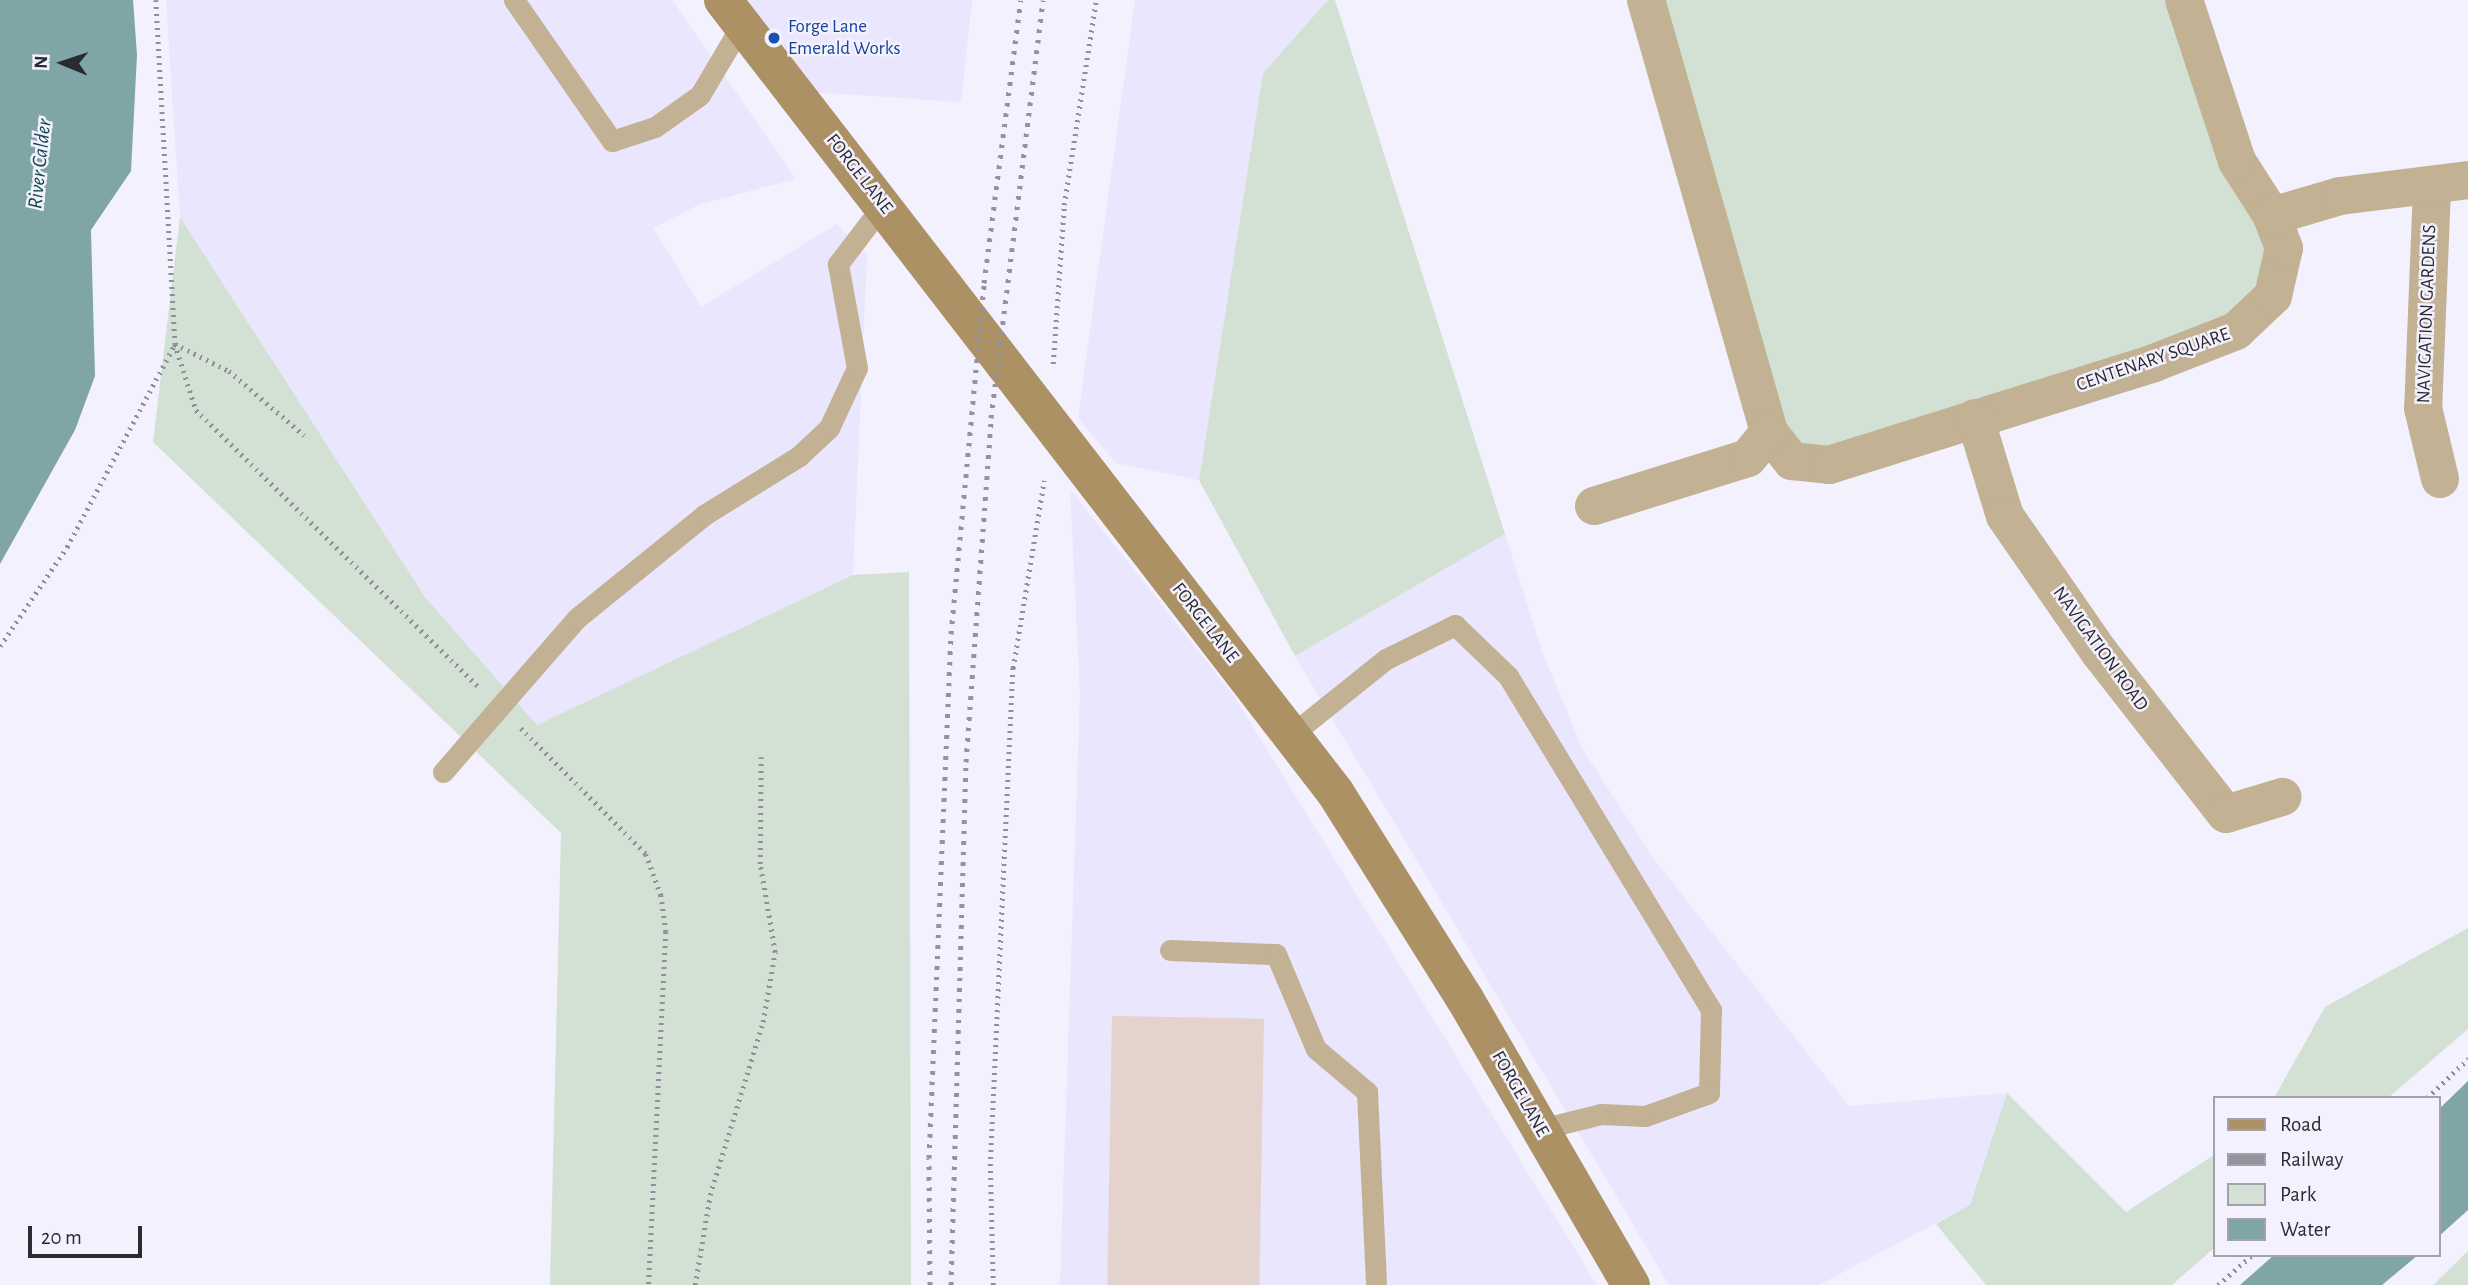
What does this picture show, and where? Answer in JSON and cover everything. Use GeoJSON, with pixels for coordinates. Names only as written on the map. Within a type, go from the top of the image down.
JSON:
{"type":"FeatureCollection","features":[{"type":"Feature","properties":{"kind":"street","name":"CENTENARY SQUARE"},"geometry":{"type":"LineString","coordinates":[[1646,0],[1769,432],[1792,461],[1829,465],[2236,331],[2273,296],[2284,248],[2272,216],[2237,161],[2184,0]]}},
{"type":"Feature","properties":{"kind":"street","name":"FORGE LANE"},"geometry":{"type":"LineString","coordinates":[[732,12],[1343,804],[1541,1129],[1631,1285]]}},
{"type":"Feature","properties":{"kind":"street"},"geometry":{"type":"LineString","coordinates":[[2272,216],[2340,196],[2431,188],[2468,180]]}},
{"type":"Feature","properties":{"kind":"street","name":"NAVIGATION GARDENS"},"geometry":{"type":"LineString","coordinates":[[2431,188],[2423,408],[2440,480]]}},
{"type":"Feature","properties":{"kind":"street","name":"NAVIGATION ROAD"},"geometry":{"type":"LineString","coordinates":[[1975,418],[2005,516],[2100,653],[2226,814],[2283,797]]}},
{"type":"Feature","properties":{"kind":"street"},"geometry":{"type":"LineString","coordinates":[[1594,506],[1748,458],[1769,432]]}},
{"type":"Feature","properties":{"kind":"lane"},"geometry":{"type":"LineString","coordinates":[[514,0],[612,141],[655,127],[700,95],[732,12]]}},
{"type":"Feature","properties":{"kind":"lane"},"geometry":{"type":"LineString","coordinates":[[443,772],[498,705],[578,618],[704,515],[799,456],[829,428],[857,368],[838,264],[883,205]]}},
{"type":"Feature","properties":{"kind":"lane"},"geometry":{"type":"LineString","coordinates":[[1291,735],[1386,659],[1455,625],[1508,676],[1711,1010],[1709,1093],[1645,1116],[1601,1114],[1541,1129]]}},
{"type":"Feature","properties":{"kind":"lane"},"geometry":{"type":"LineString","coordinates":[[1170,950],[1276,954],[1316,1049],[1367,1092],[1376,1285]]}},
{"type":"Feature","properties":{"kind":"path"},"geometry":{"type":"LineString","coordinates":[[156,0],[175,344],[196,410],[228,448],[498,705],[646,854],[661,895],[666,932],[649,1285]]}},
{"type":"Feature","properties":{"kind":"path"},"geometry":{"type":"LineString","coordinates":[[1053,372],[1064,205],[1096,0]]}},
{"type":"Feature","properties":{"kind":"path"},"geometry":{"type":"LineString","coordinates":[[175,344],[229,372],[304,435]]}},
{"type":"Feature","properties":{"kind":"path"},"geometry":{"type":"LineString","coordinates":[[0,646],[67,547],[175,344]]}},
{"type":"Feature","properties":{"kind":"path"},"geometry":{"type":"LineString","coordinates":[[993,1285],[990,1166],[1013,668],[1045,472]]}},
{"type":"Feature","properties":{"kind":"path"},"geometry":{"type":"LineString","coordinates":[[695,1285],[710,1195],[763,1022],[775,952],[760,864],[761,757]]}},
{"type":"Feature","properties":{"kind":"path"},"geometry":{"type":"LineString","coordinates":[[2429,1096],[2468,1059]]}},
{"type":"Feature","properties":{"kind":"path"},"geometry":{"type":"LineString","coordinates":[[2218,1285],[2250,1257]]}},
{"type":"Feature","properties":{"kind":"shaded area"},"geometry":{"type":"Polygon","coordinates":[[[166,0],[672,0],[796,179],[700,204],[653,228],[701,307],[837,224],[867,256],[853,575],[537,725],[425,597],[180,217],[166,0]]]}},
{"type":"Feature","properties":{"kind":"shaded area"},"geometry":{"type":"Polygon","coordinates":[[[743,0],[972,0],[961,102],[810,92],[743,0]]]}},
{"type":"Feature","properties":{"kind":"shaded area"},"geometry":{"type":"Polygon","coordinates":[[[1135,0],[1328,0],[1263,73],[1199,480],[1116,463],[1078,418],[1135,0]]]}},
{"type":"Feature","properties":{"kind":"shaded area"},"geometry":{"type":"Polygon","coordinates":[[[1070,489],[1234,696],[1597,1285],[1060,1285],[1080,693],[1070,489]]]}},
{"type":"Feature","properties":{"kind":"shaded area"},"geometry":{"type":"Polygon","coordinates":[[[1505,534],[1543,654],[1583,750],[1654,859],[1849,1106],[2007,1093],[1970,1205],[1819,1285],[1669,1285],[1295,656],[1505,534]]]}},
{"type":"Feature","properties":{"kind":"green space"},"geometry":{"type":"Polygon","coordinates":[[[1328,0],[1335,0],[1505,534],[1295,656],[1199,480],[1263,73],[1328,0]]]}},
{"type":"Feature","properties":{"kind":"green space"},"geometry":{"type":"Polygon","coordinates":[[[1646,0],[2184,0],[2284,248],[2236,331],[1792,461],[1646,0]]]}},
{"type":"Feature","properties":{"kind":"green space"},"geometry":{"type":"Polygon","coordinates":[[[180,217],[425,597],[537,725],[853,575],[909,572],[911,1285],[550,1285],[561,833],[153,442],[180,217]]]}},
{"type":"Feature","properties":{"kind":"green space"},"geometry":{"type":"Polygon","coordinates":[[[2468,928],[2468,1029],[2390,1096],[2275,1096],[2325,1007],[2468,928]]]}},
{"type":"Feature","properties":{"kind":"green space"},"geometry":{"type":"Polygon","coordinates":[[[2007,1093],[2126,1212],[2212,1156],[2212,1250],[2172,1285],[1986,1285],[1936,1224],[1970,1205],[2007,1093]]]}},
{"type":"Feature","properties":{"kind":"green space"},"geometry":{"type":"Polygon","coordinates":[[[2468,1251],[2468,1285],[2433,1285],[2468,1251]]]}},
{"type":"Feature","properties":{"kind":"water","name":"River Calder"},"geometry":{"type":"Polygon","coordinates":[[[0,0],[133,0],[137,55],[131,171],[91,230],[95,376],[75,430],[0,564],[0,0]]]}},
{"type":"Feature","properties":{"kind":"water"},"geometry":{"type":"Polygon","coordinates":[[[2468,1081],[2468,1210],[2440,1235],[2440,1108],[2468,1081]]]}},
{"type":"Feature","properties":{"kind":"water"},"geometry":{"type":"Polygon","coordinates":[[[2272,1257],[2416,1257],[2382,1285],[2240,1285],[2272,1257]]]}},
{"type":"Feature","properties":{"kind":"building"},"geometry":{"type":"Polygon","coordinates":[[[1112,1016],[1264,1019],[1259,1285],[1107,1285],[1112,1016]]]}},
{"type":"Feature","properties":{"kind":"railway"},"geometry":{"type":"LineString","coordinates":[[930,1285],[929,1158],[951,634],[984,283],[1021,0]]}},
{"type":"Feature","properties":{"kind":"railway"},"geometry":{"type":"LineString","coordinates":[[951,1285],[966,762],[991,418],[1043,0]]}},
{"type":"Feature","properties":{"kind":"place","name":"Forge Lane Emerald Works"},"geometry":{"type":"Point","coordinates":[774,38]}}]}
